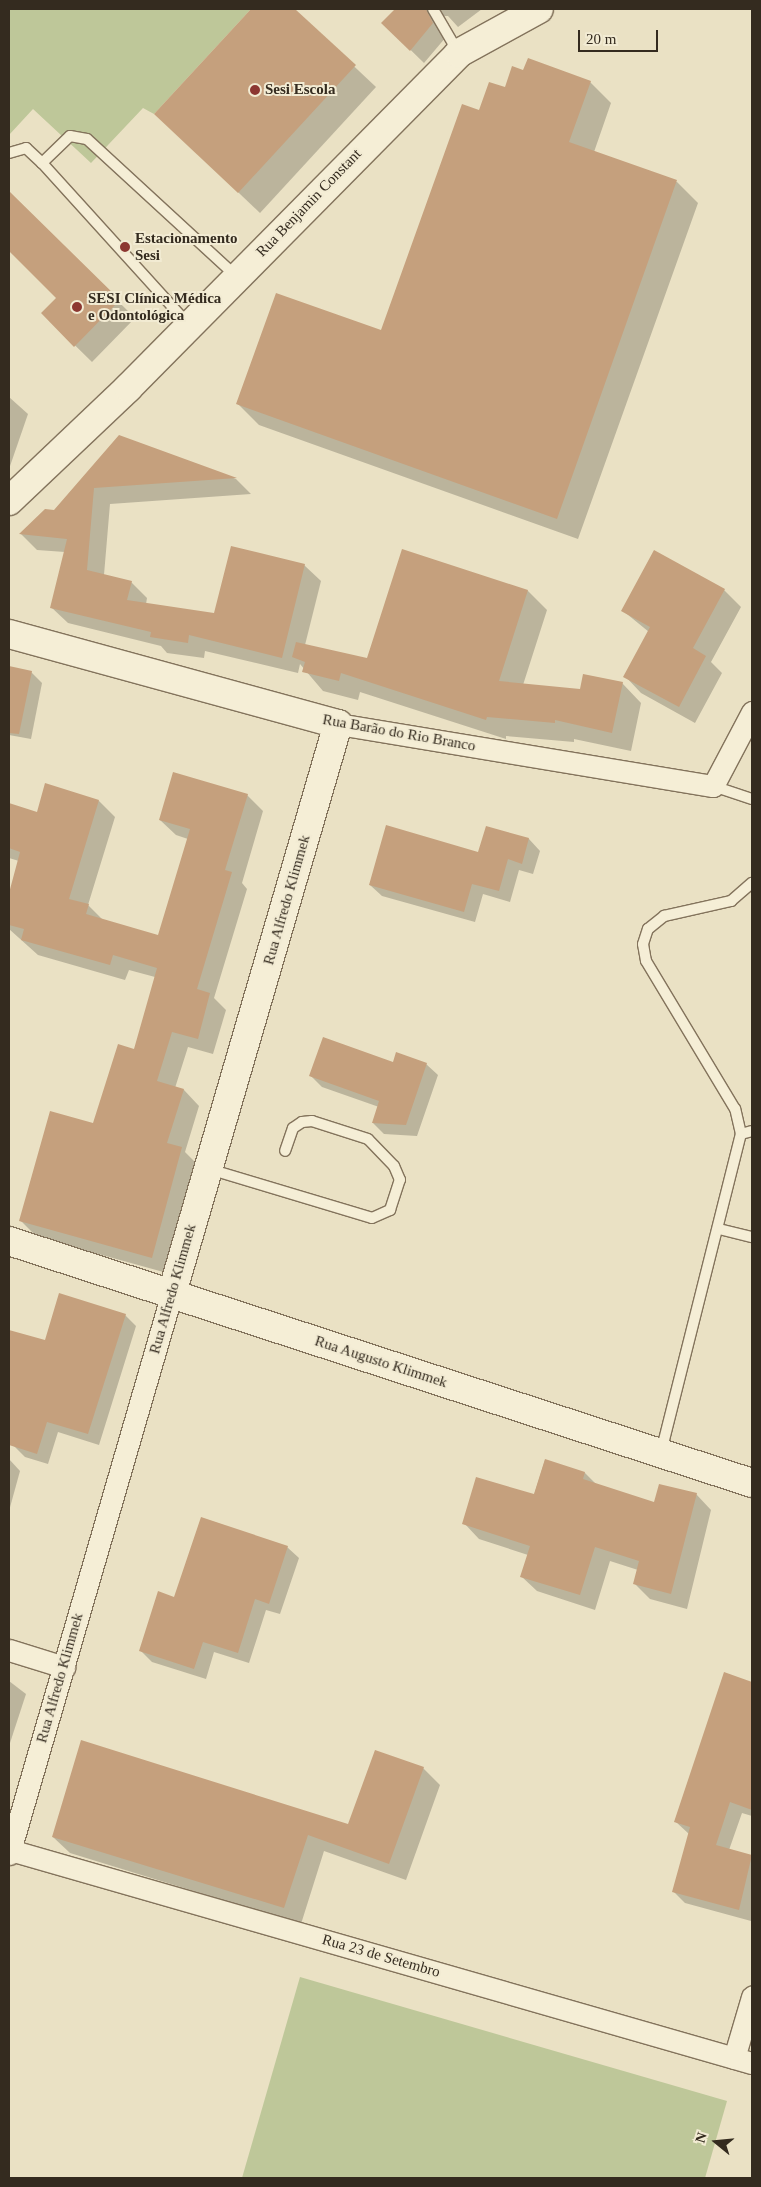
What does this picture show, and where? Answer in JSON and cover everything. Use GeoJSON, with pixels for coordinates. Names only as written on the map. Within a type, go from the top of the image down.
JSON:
{"type":"FeatureCollection","features":[{"type":"Feature","properties":{"kind":"street","name":"Rua Benjamin Constant"},"geometry":{"type":"LineString","coordinates":[[9,501],[189,325],[459,53],[539,9]]}},
{"type":"Feature","properties":{"kind":"street","name":"Rua Barão do Rio Branco"},"geometry":{"type":"LineString","coordinates":[[9,634],[338,724],[713,786]]}},
{"type":"Feature","properties":{"kind":"street"},"geometry":{"type":"LineString","coordinates":[[713,786],[752,712]]}},
{"type":"Feature","properties":{"kind":"street","name":"Rua Alfredo Klimmek"},"geometry":{"type":"LineString","coordinates":[[9,1852],[338,724]]}},
{"type":"Feature","properties":{"kind":"street","name":"Rua Augusto Klimmek"},"geometry":{"type":"LineString","coordinates":[[9,1241],[752,1483]]}},
{"type":"Feature","properties":{"kind":"street"},"geometry":{"type":"LineString","coordinates":[[9,1650],[64,1666]]}},
{"type":"Feature","properties":{"kind":"street","name":"Rua 23 de Setembro"},"geometry":{"type":"LineString","coordinates":[[9,1852],[743,2061]]}},
{"type":"Feature","properties":{"kind":"street"},"geometry":{"type":"LineString","coordinates":[[743,2061],[752,1997]]}},
{"type":"Feature","properties":{"kind":"lane"},"geometry":{"type":"LineString","coordinates":[[433,9],[459,53]]}},
{"type":"Feature","properties":{"kind":"lane"},"geometry":{"type":"LineString","coordinates":[[42,163],[70,136],[87,138],[237,277]]}},
{"type":"Feature","properties":{"kind":"lane"},"geometry":{"type":"LineString","coordinates":[[9,153],[26,148],[42,163],[189,325]]}},
{"type":"Feature","properties":{"kind":"lane"},"geometry":{"type":"LineString","coordinates":[[713,786],[752,799]]}},
{"type":"Feature","properties":{"kind":"lane"},"geometry":{"type":"LineString","coordinates":[[661,1453],[719,1229],[741,1134],[735,1109],[646,961],[643,944],[648,929],[664,916],[731,901],[752,883]]}},
{"type":"Feature","properties":{"kind":"lane"},"geometry":{"type":"LineString","coordinates":[[208,1169],[372,1218],[390,1210],[400,1180],[394,1166],[368,1139],[312,1122],[302,1122],[293,1128],[285,1152]]}},
{"type":"Feature","properties":{"kind":"lane"},"geometry":{"type":"LineString","coordinates":[[741,1134],[752,1130]]}},
{"type":"Feature","properties":{"kind":"lane"},"geometry":{"type":"LineString","coordinates":[[719,1229],[752,1237]]}},
{"type":"Feature","properties":{"kind":"green space"},"geometry":{"type":"Polygon","coordinates":[[[9,9],[251,9],[154,114],[143,108],[91,163],[33,109],[9,135],[9,9]]]}},
{"type":"Feature","properties":{"kind":"green space"},"geometry":{"type":"Polygon","coordinates":[[[300,1977],[727,2101],[705,2178],[242,2178],[300,1977]]]}},
{"type":"Feature","properties":{"kind":"building","name":"Sesi Escola"},"geometry":{"type":"Polygon","coordinates":[[[251,9],[295,9],[356,65],[238,193],[154,114],[251,9]]]}},
{"type":"Feature","properties":{"kind":"building"},"geometry":{"type":"Polygon","coordinates":[[[395,9],[426,9],[433,23],[410,51],[381,23],[395,9]]]}},
{"type":"Feature","properties":{"kind":"building"},"geometry":{"type":"Polygon","coordinates":[[[528,58],[591,81],[569,142],[677,180],[557,519],[236,404],[276,293],[381,330],[462,104],[479,110],[489,82],[505,87],[512,66],[523,70],[528,58]]]}},
{"type":"Feature","properties":{"kind":"building"},"geometry":{"type":"Polygon","coordinates":[[[9,191],[120,300],[74,347],[41,313],[56,298],[9,251],[9,191]]]}},
{"type":"Feature","properties":{"kind":"building"},"geometry":{"type":"Polygon","coordinates":[[[119,435],[237,478],[94,488],[87,570],[132,581],[127,600],[214,613],[231,546],[305,564],[282,658],[189,635],[188,643],[150,637],[151,632],[50,608],[67,539],[19,534],[45,509],[54,510],[119,435]]]}},
{"type":"Feature","properties":{"kind":"building"},"geometry":{"type":"Polygon","coordinates":[[[402,549],[528,590],[499,681],[580,689],[583,674],[623,682],[612,733],[555,720],[555,723],[487,717],[486,720],[341,673],[339,681],[302,672],[305,662],[292,657],[296,642],[367,658],[402,549]]]}},
{"type":"Feature","properties":{"kind":"building"},"geometry":{"type":"Polygon","coordinates":[[[654,550],[725,589],[693,648],[706,656],[679,707],[623,677],[650,627],[621,611],[654,550]]]}},
{"type":"Feature","properties":{"kind":"building"},"geometry":{"type":"Polygon","coordinates":[[[9,666],[32,671],[19,734],[9,733],[9,666]]]}},
{"type":"Feature","properties":{"kind":"building"},"geometry":{"type":"Polygon","coordinates":[[[173,772],[248,794],[225,870],[232,872],[197,989],[210,993],[198,1039],[172,1032],[157,1081],[184,1089],[167,1143],[182,1147],[152,1258],[19,1221],[50,1111],[93,1123],[118,1044],[134,1049],[157,968],[113,955],[110,965],[21,940],[24,929],[9,925],[9,893],[20,852],[9,848],[9,803],[37,812],[45,783],[99,800],[69,899],[89,904],[86,914],[158,935],[190,829],[159,820],[173,772]]]}},
{"type":"Feature","properties":{"kind":"building"},"geometry":{"type":"Polygon","coordinates":[[[386,825],[478,852],[486,826],[529,838],[522,864],[508,859],[499,891],[472,884],[464,912],[369,885],[386,825]]]}},
{"type":"Feature","properties":{"kind":"building"},"geometry":{"type":"Polygon","coordinates":[[[323,1037],[393,1062],[396,1052],[427,1063],[406,1125],[372,1123],[379,1101],[309,1076],[323,1037]]]}},
{"type":"Feature","properties":{"kind":"building"},"geometry":{"type":"Polygon","coordinates":[[[59,1293],[126,1314],[88,1434],[47,1422],[37,1454],[9,1445],[9,1330],[45,1340],[59,1293]]]}},
{"type":"Feature","properties":{"kind":"building"},"geometry":{"type":"Polygon","coordinates":[[[545,1459],[585,1472],[583,1479],[654,1502],[659,1484],[697,1493],[671,1594],[633,1584],[639,1561],[595,1547],[580,1595],[520,1577],[530,1546],[462,1524],[476,1477],[534,1494],[545,1459]]]}},
{"type":"Feature","properties":{"kind":"building"},"geometry":{"type":"Polygon","coordinates":[[[201,1517],[288,1546],[269,1604],[255,1599],[238,1653],[203,1642],[194,1669],[139,1651],[158,1591],[174,1597],[201,1517]]]}},
{"type":"Feature","properties":{"kind":"building"},"geometry":{"type":"Polygon","coordinates":[[[724,1672],[752,1682],[752,1810],[730,1802],[716,1845],[752,1855],[739,1910],[672,1892],[690,1827],[674,1822],[724,1672]]]}},
{"type":"Feature","properties":{"kind":"building"},"geometry":{"type":"Polygon","coordinates":[[[81,1740],[348,1824],[375,1750],[424,1767],[389,1864],[308,1835],[284,1908],[52,1837],[81,1740]]]}},
{"type":"Feature","properties":{"kind":"place","name":"Sesi Escola"},"geometry":{"type":"Point","coordinates":[255,90]}},
{"type":"Feature","properties":{"kind":"place","name":"Estacionamento Sesi"},"geometry":{"type":"Point","coordinates":[125,247]}},
{"type":"Feature","properties":{"kind":"place","name":"SESI Clínica Médica e Odontológica"},"geometry":{"type":"Point","coordinates":[77,307]}}]}
